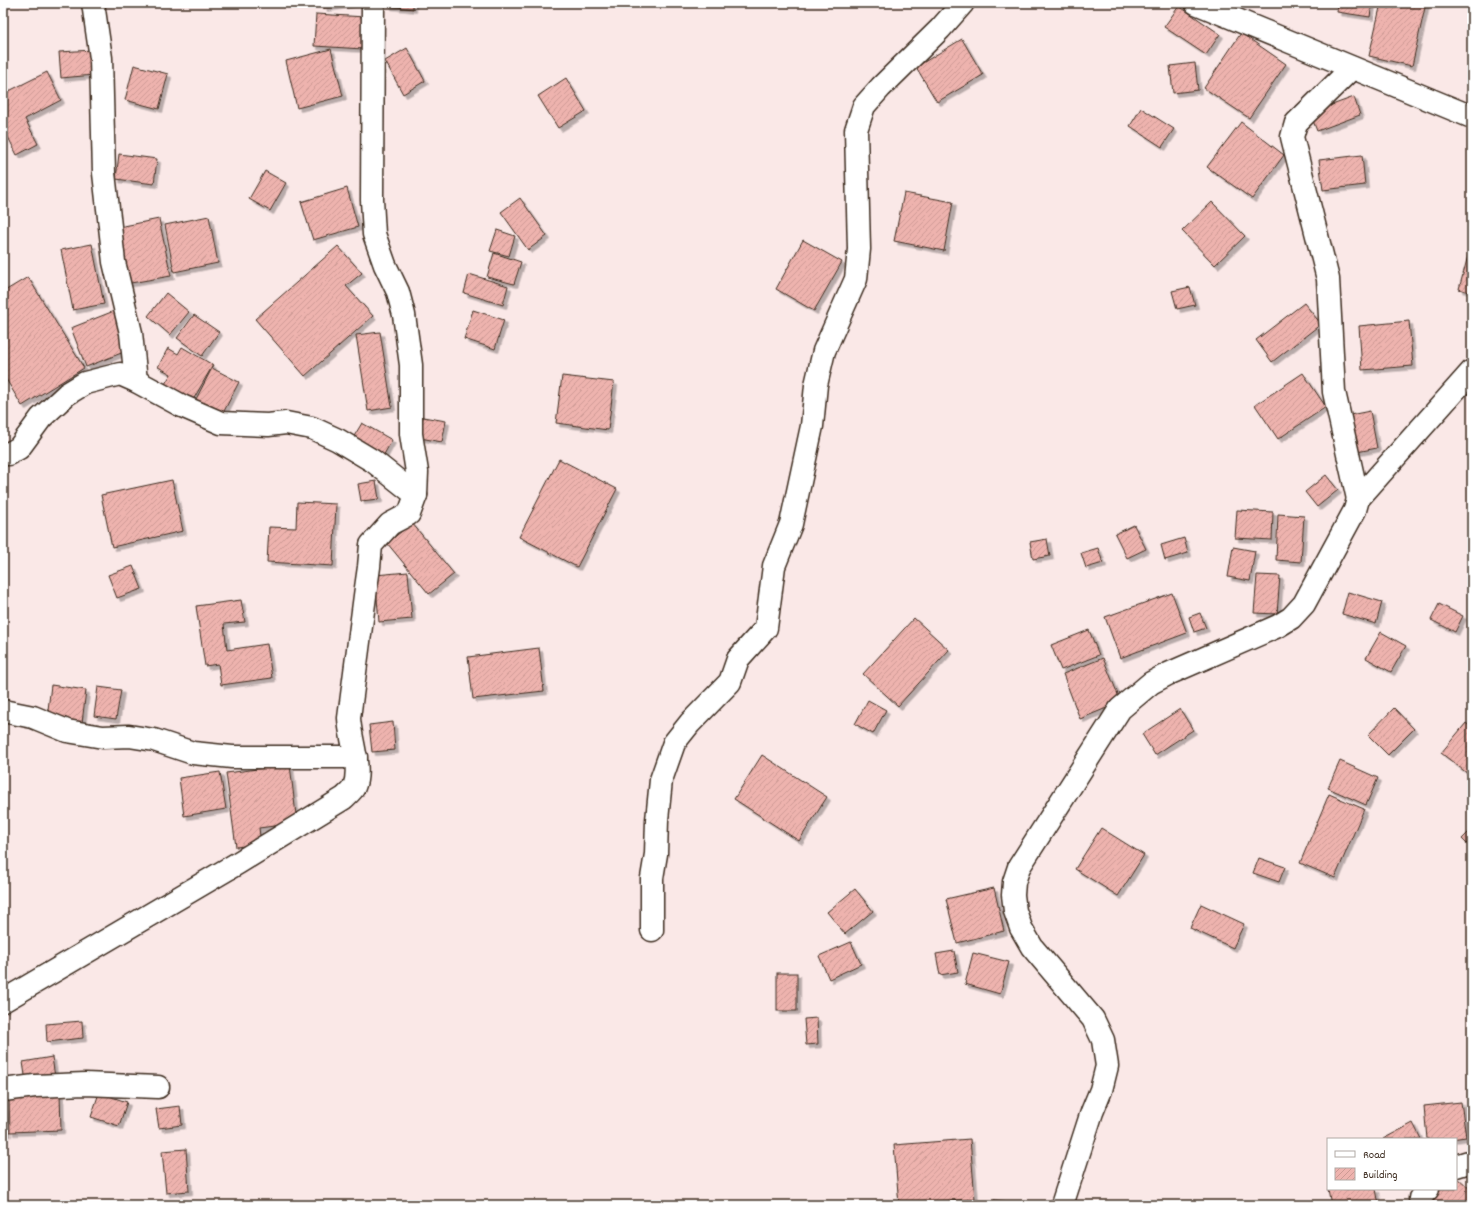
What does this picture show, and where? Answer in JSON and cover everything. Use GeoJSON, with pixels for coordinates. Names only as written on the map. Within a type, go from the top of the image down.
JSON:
{"type":"FeatureCollection","features":[{"type":"Feature","properties":{"kind":"street"},"geometry":{"type":"LineString","coordinates":[[93,3],[101,58],[104,173],[114,262],[131,333],[136,381]]}},
{"type":"Feature","properties":{"kind":"street"},"geometry":{"type":"LineString","coordinates":[[3,1001],[238,863],[344,798],[354,788],[358,772],[350,733],[349,718],[370,567],[371,545],[390,524],[409,514],[416,495],[417,472],[411,434],[411,365],[404,315],[398,292],[385,265],[374,234],[372,200],[373,3]]}},
{"type":"Feature","properties":{"kind":"street"},"geometry":{"type":"LineString","coordinates":[[652,930],[652,878],[656,854],[657,820],[661,780],[674,743],[690,723],[730,682],[738,659],[766,628],[774,566],[791,524],[812,426],[816,385],[824,351],[856,279],[859,249],[856,130],[864,106],[881,87],[940,29],[963,3]]}},
{"type":"Feature","properties":{"kind":"street"},"geometry":{"type":"LineString","coordinates":[[1196,3],[1472,117]]}},
{"type":"Feature","properties":{"kind":"street"},"geometry":{"type":"LineString","coordinates":[[1062,1205],[1107,1066],[1104,1040],[1094,1019],[1032,947],[1021,928],[1015,911],[1013,895],[1014,882],[1019,867],[1120,709],[1151,683],[1168,674],[1278,626],[1291,618],[1304,604],[1355,510],[1358,498],[1334,392],[1328,279],[1292,136],[1296,123],[1352,68]]}},
{"type":"Feature","properties":{"kind":"street"},"geometry":{"type":"LineString","coordinates":[[1358,498],[1472,371]]}},
{"type":"Feature","properties":{"kind":"street"},"geometry":{"type":"LineString","coordinates":[[3,454],[8,454],[19,448],[41,418],[66,394],[85,383],[120,374],[182,406],[221,423],[268,425],[286,422],[312,428],[338,440],[373,461],[416,495]]}},
{"type":"Feature","properties":{"kind":"street"},"geometry":{"type":"LineString","coordinates":[[3,711],[33,717],[67,731],[104,737],[129,736],[154,740],[193,753],[232,757],[356,757]]}},
{"type":"Feature","properties":{"kind":"street"},"geometry":{"type":"LineString","coordinates":[[3,1090],[35,1086],[85,1084],[158,1087]]}},
{"type":"Feature","properties":{"kind":"street"},"geometry":{"type":"LineString","coordinates":[[1457,1166],[1472,1161]]}},
{"type":"Feature","properties":{"kind":"building"},"geometry":{"type":"Polygon","coordinates":[[[323,3],[355,3],[324,8],[323,3]]]}},
{"type":"Feature","properties":{"kind":"building"},"geometry":{"type":"Polygon","coordinates":[[[388,3],[413,3],[413,9],[388,6],[388,3]]]}},
{"type":"Feature","properties":{"kind":"building"},"geometry":{"type":"Polygon","coordinates":[[[1338,3],[1372,3],[1370,17],[1337,12],[1338,3]]]}},
{"type":"Feature","properties":{"kind":"building"},"geometry":{"type":"Polygon","coordinates":[[[1381,3],[1426,3],[1412,66],[1369,56],[1381,3]]]}},
{"type":"Feature","properties":{"kind":"building"},"geometry":{"type":"Polygon","coordinates":[[[1179,6],[1220,34],[1206,55],[1164,27],[1179,6]]]}},
{"type":"Feature","properties":{"kind":"building"},"geometry":{"type":"Polygon","coordinates":[[[316,14],[365,17],[363,49],[314,46],[316,14]]]}},
{"type":"Feature","properties":{"kind":"building"},"geometry":{"type":"Polygon","coordinates":[[[1241,33],[1286,64],[1249,118],[1204,88],[1241,33]]]}},
{"type":"Feature","properties":{"kind":"building"},"geometry":{"type":"Polygon","coordinates":[[[962,39],[983,75],[937,102],[916,67],[962,39]]]}},
{"type":"Feature","properties":{"kind":"building"},"geometry":{"type":"Polygon","coordinates":[[[407,48],[425,81],[403,94],[385,61],[407,48]]]}},
{"type":"Feature","properties":{"kind":"building"},"geometry":{"type":"Polygon","coordinates":[[[331,49],[343,96],[297,108],[286,61],[331,49]]]}},
{"type":"Feature","properties":{"kind":"building"},"geometry":{"type":"Polygon","coordinates":[[[93,50],[94,75],[61,78],[59,52],[93,50]]]}},
{"type":"Feature","properties":{"kind":"building"},"geometry":{"type":"Polygon","coordinates":[[[1195,63],[1198,90],[1173,93],[1170,66],[1195,63]]]}},
{"type":"Feature","properties":{"kind":"building"},"geometry":{"type":"Polygon","coordinates":[[[134,65],[168,74],[159,109],[125,100],[134,65]]]}},
{"type":"Feature","properties":{"kind":"building"},"geometry":{"type":"Polygon","coordinates":[[[47,72],[61,100],[25,119],[38,144],[17,155],[3,127],[3,94],[47,72]]]}},
{"type":"Feature","properties":{"kind":"building"},"geometry":{"type":"Polygon","coordinates":[[[566,78],[586,111],[558,128],[538,96],[566,78]]]}},
{"type":"Feature","properties":{"kind":"building"},"geometry":{"type":"Polygon","coordinates":[[[1354,97],[1360,115],[1317,131],[1310,113],[1354,97]]]}},
{"type":"Feature","properties":{"kind":"building"},"geometry":{"type":"Polygon","coordinates":[[[1141,108],[1174,129],[1162,147],[1130,126],[1141,108]]]}},
{"type":"Feature","properties":{"kind":"building"},"geometry":{"type":"Polygon","coordinates":[[[1241,122],[1284,155],[1252,199],[1207,167],[1241,122]]]}},
{"type":"Feature","properties":{"kind":"building"},"geometry":{"type":"Polygon","coordinates":[[[119,154],[157,159],[154,184],[116,179],[119,154]]]}},
{"type":"Feature","properties":{"kind":"building"},"geometry":{"type":"Polygon","coordinates":[[[1362,155],[1365,185],[1323,190],[1319,160],[1362,155]]]}},
{"type":"Feature","properties":{"kind":"building"},"geometry":{"type":"Polygon","coordinates":[[[265,171],[286,183],[270,211],[249,199],[265,171]]]}},
{"type":"Feature","properties":{"kind":"building"},"geometry":{"type":"Polygon","coordinates":[[[347,188],[358,227],[313,240],[301,202],[347,188]]]}},
{"type":"Feature","properties":{"kind":"building"},"geometry":{"type":"Polygon","coordinates":[[[904,193],[953,202],[944,251],[894,241],[904,193]]]}},
{"type":"Feature","properties":{"kind":"building"},"geometry":{"type":"Polygon","coordinates":[[[520,198],[547,236],[528,250],[501,212],[520,198]]]}},
{"type":"Feature","properties":{"kind":"building"},"geometry":{"type":"Polygon","coordinates":[[[1212,202],[1245,236],[1215,265],[1182,231],[1212,202]]]}},
{"type":"Feature","properties":{"kind":"building"},"geometry":{"type":"Polygon","coordinates":[[[209,216],[218,263],[174,272],[165,225],[209,216]]]}},
{"type":"Feature","properties":{"kind":"building"},"geometry":{"type":"Polygon","coordinates":[[[159,219],[171,276],[125,284],[114,228],[159,219]]]}},
{"type":"Feature","properties":{"kind":"building"},"geometry":{"type":"Polygon","coordinates":[[[497,230],[515,236],[509,256],[490,251],[497,230]]]}},
{"type":"Feature","properties":{"kind":"building"},"geometry":{"type":"Polygon","coordinates":[[[803,240],[842,262],[814,311],[776,289],[803,240]]]}},
{"type":"Feature","properties":{"kind":"building"},"geometry":{"type":"Polygon","coordinates":[[[92,244],[104,304],[73,310],[61,250],[92,244]]]}},
{"type":"Feature","properties":{"kind":"building"},"geometry":{"type":"Polygon","coordinates":[[[338,246],[362,273],[346,286],[373,316],[305,376],[255,319],[338,246]]]}},
{"type":"Feature","properties":{"kind":"building"},"geometry":{"type":"Polygon","coordinates":[[[1469,252],[1472,253],[1472,293],[1459,289],[1469,252]]]}},
{"type":"Feature","properties":{"kind":"building"},"geometry":{"type":"Polygon","coordinates":[[[494,253],[521,262],[514,284],[487,277],[494,253]]]}},
{"type":"Feature","properties":{"kind":"building"},"geometry":{"type":"Polygon","coordinates":[[[469,274],[508,286],[503,305],[464,293],[469,274]]]}},
{"type":"Feature","properties":{"kind":"building"},"geometry":{"type":"Polygon","coordinates":[[[28,277],[84,368],[22,406],[3,374],[3,305],[6,303],[3,298],[3,292],[28,277]]]}},
{"type":"Feature","properties":{"kind":"building"},"geometry":{"type":"Polygon","coordinates":[[[1190,287],[1195,305],[1177,309],[1172,291],[1190,287]]]}},
{"type":"Feature","properties":{"kind":"building"},"geometry":{"type":"Polygon","coordinates":[[[166,293],[189,312],[170,335],[148,316],[166,293]]]}},
{"type":"Feature","properties":{"kind":"building"},"geometry":{"type":"Polygon","coordinates":[[[1304,303],[1321,324],[1272,362],[1256,340],[1304,303]]]}},
{"type":"Feature","properties":{"kind":"building"},"geometry":{"type":"Polygon","coordinates":[[[473,310],[504,320],[495,349],[464,339],[473,310]]]}},
{"type":"Feature","properties":{"kind":"building"},"geometry":{"type":"Polygon","coordinates":[[[114,311],[129,350],[86,367],[71,328],[114,311]]]}},
{"type":"Feature","properties":{"kind":"building"},"geometry":{"type":"Polygon","coordinates":[[[194,315],[219,332],[202,356],[177,338],[194,315]]]}},
{"type":"Feature","properties":{"kind":"building"},"geometry":{"type":"Polygon","coordinates":[[[1409,321],[1413,366],[1362,370],[1359,326],[1409,321]]]}},
{"type":"Feature","properties":{"kind":"building"},"geometry":{"type":"Polygon","coordinates":[[[380,332],[392,407],[368,411],[356,335],[380,332]]]}},
{"type":"Feature","properties":{"kind":"building"},"geometry":{"type":"Polygon","coordinates":[[[182,347],[213,365],[193,400],[165,384],[171,374],[158,367],[168,348],[178,354],[182,347]]]}},
{"type":"Feature","properties":{"kind":"building"},"geometry":{"type":"Polygon","coordinates":[[[212,368],[239,382],[221,417],[194,403],[212,368]]]}},
{"type":"Feature","properties":{"kind":"building"},"geometry":{"type":"Polygon","coordinates":[[[1303,373],[1326,407],[1278,439],[1255,405],[1303,373]]]}},
{"type":"Feature","properties":{"kind":"building"},"geometry":{"type":"Polygon","coordinates":[[[562,376],[614,382],[608,430],[556,423],[562,376]]]}},
{"type":"Feature","properties":{"kind":"building"},"geometry":{"type":"Polygon","coordinates":[[[1370,411],[1377,448],[1357,452],[1350,415],[1370,411]]]}},
{"type":"Feature","properties":{"kind":"building"},"geometry":{"type":"Polygon","coordinates":[[[423,417],[446,421],[442,442],[420,438],[423,417]]]}},
{"type":"Feature","properties":{"kind":"building"},"geometry":{"type":"Polygon","coordinates":[[[362,423],[392,440],[381,460],[350,443],[362,423]]]}},
{"type":"Feature","properties":{"kind":"building"},"geometry":{"type":"Polygon","coordinates":[[[559,459],[617,489],[577,567],[519,537],[559,459]]]}},
{"type":"Feature","properties":{"kind":"building"},"geometry":{"type":"Polygon","coordinates":[[[1326,475],[1338,490],[1317,507],[1305,492],[1326,475]]]}},
{"type":"Feature","properties":{"kind":"building"},"geometry":{"type":"Polygon","coordinates":[[[172,480],[183,531],[112,547],[101,495],[172,480]]]}},
{"type":"Feature","properties":{"kind":"building"},"geometry":{"type":"Polygon","coordinates":[[[376,481],[379,499],[361,501],[358,484],[376,481]]]}},
{"type":"Feature","properties":{"kind":"building"},"geometry":{"type":"Polygon","coordinates":[[[297,502],[336,504],[333,566],[267,562],[269,527],[296,528],[297,502]]]}},
{"type":"Feature","properties":{"kind":"building"},"geometry":{"type":"Polygon","coordinates":[[[1237,510],[1273,512],[1272,540],[1235,538],[1237,510]]]}},
{"type":"Feature","properties":{"kind":"building"},"geometry":{"type":"Polygon","coordinates":[[[1278,514],[1304,516],[1301,562],[1276,560],[1278,514]]]}},
{"type":"Feature","properties":{"kind":"building"},"geometry":{"type":"Polygon","coordinates":[[[412,523],[454,574],[429,594],[387,543],[412,523]]]}},
{"type":"Feature","properties":{"kind":"building"},"geometry":{"type":"Polygon","coordinates":[[[1134,525],[1146,549],[1127,558],[1115,534],[1134,525]]]}},
{"type":"Feature","properties":{"kind":"building"},"geometry":{"type":"Polygon","coordinates":[[[1184,538],[1188,553],[1165,560],[1161,545],[1184,538]]]}},
{"type":"Feature","properties":{"kind":"building"},"geometry":{"type":"Polygon","coordinates":[[[1047,539],[1050,556],[1033,559],[1030,542],[1047,539]]]}},
{"type":"Feature","properties":{"kind":"building"},"geometry":{"type":"Polygon","coordinates":[[[1233,547],[1255,551],[1250,581],[1228,577],[1233,547]]]}},
{"type":"Feature","properties":{"kind":"building"},"geometry":{"type":"Polygon","coordinates":[[[1098,548],[1103,563],[1086,568],[1081,553],[1098,548]]]}},
{"type":"Feature","properties":{"kind":"building"},"geometry":{"type":"Polygon","coordinates":[[[133,566],[142,589],[117,598],[108,575],[133,566]]]}},
{"type":"Feature","properties":{"kind":"building"},"geometry":{"type":"Polygon","coordinates":[[[408,572],[412,619],[379,622],[375,575],[408,572]]]}},
{"type":"Feature","properties":{"kind":"building"},"geometry":{"type":"Polygon","coordinates":[[[1257,575],[1280,576],[1277,614],[1254,613],[1257,575]]]}},
{"type":"Feature","properties":{"kind":"building"},"geometry":{"type":"Polygon","coordinates":[[[1348,592],[1382,602],[1376,624],[1342,614],[1348,592]]]}},
{"type":"Feature","properties":{"kind":"building"},"geometry":{"type":"Polygon","coordinates":[[[1172,593],[1187,633],[1120,658],[1105,617],[1172,593]]]}},
{"type":"Feature","properties":{"kind":"building"},"geometry":{"type":"Polygon","coordinates":[[[241,600],[245,622],[224,624],[227,650],[267,644],[272,678],[221,685],[218,664],[205,666],[196,606],[241,600]]]}},
{"type":"Feature","properties":{"kind":"building"},"geometry":{"type":"Polygon","coordinates":[[[1439,604],[1463,616],[1455,632],[1431,620],[1439,604]]]}},
{"type":"Feature","properties":{"kind":"building"},"geometry":{"type":"Polygon","coordinates":[[[1200,613],[1206,628],[1194,632],[1189,617],[1200,613]]]}},
{"type":"Feature","properties":{"kind":"building"},"geometry":{"type":"Polygon","coordinates":[[[914,618],[949,650],[898,706],[863,674],[914,618]]]}},
{"type":"Feature","properties":{"kind":"building"},"geometry":{"type":"Polygon","coordinates":[[[1089,630],[1099,655],[1061,670],[1051,645],[1089,630]]]}},
{"type":"Feature","properties":{"kind":"building"},"geometry":{"type":"Polygon","coordinates":[[[1381,632],[1406,646],[1391,672],[1366,658],[1381,632]]]}},
{"type":"Feature","properties":{"kind":"building"},"geometry":{"type":"Polygon","coordinates":[[[539,648],[544,691],[473,699],[468,657],[539,648]]]}},
{"type":"Feature","properties":{"kind":"building"},"geometry":{"type":"Polygon","coordinates":[[[1103,658],[1121,702],[1080,719],[1063,674],[1103,658]]]}},
{"type":"Feature","properties":{"kind":"building"},"geometry":{"type":"Polygon","coordinates":[[[51,685],[86,690],[82,723],[47,718],[51,685]]]}},
{"type":"Feature","properties":{"kind":"building"},"geometry":{"type":"Polygon","coordinates":[[[98,687],[121,690],[116,719],[94,716],[98,687]]]}},
{"type":"Feature","properties":{"kind":"building"},"geometry":{"type":"Polygon","coordinates":[[[868,700],[886,710],[873,734],[855,724],[868,700]]]}},
{"type":"Feature","properties":{"kind":"building"},"geometry":{"type":"Polygon","coordinates":[[[1394,708],[1414,729],[1388,755],[1368,735],[1394,708]]]}},
{"type":"Feature","properties":{"kind":"building"},"geometry":{"type":"Polygon","coordinates":[[[1180,709],[1193,730],[1155,755],[1142,734],[1180,709]]]}},
{"type":"Feature","properties":{"kind":"building"},"geometry":{"type":"Polygon","coordinates":[[[393,722],[395,750],[372,752],[369,725],[393,722]]]}},
{"type":"Feature","properties":{"kind":"building"},"geometry":{"type":"Polygon","coordinates":[[[1466,723],[1472,728],[1472,777],[1441,753],[1466,723]]]}},
{"type":"Feature","properties":{"kind":"building"},"geometry":{"type":"Polygon","coordinates":[[[762,755],[827,797],[799,841],[734,799],[762,755]]]}},
{"type":"Feature","properties":{"kind":"building"},"geometry":{"type":"Polygon","coordinates":[[[1340,761],[1378,778],[1366,805],[1328,788],[1340,761]]]}},
{"type":"Feature","properties":{"kind":"building"},"geometry":{"type":"Polygon","coordinates":[[[290,765],[297,823],[259,828],[261,844],[236,847],[226,773],[290,765]]]}},
{"type":"Feature","properties":{"kind":"building"},"geometry":{"type":"Polygon","coordinates":[[[220,772],[226,809],[184,816],[179,778],[220,772]]]}},
{"type":"Feature","properties":{"kind":"building"},"geometry":{"type":"Polygon","coordinates":[[[1329,794],[1364,809],[1335,878],[1300,863],[1329,794]]]}},
{"type":"Feature","properties":{"kind":"building"},"geometry":{"type":"Polygon","coordinates":[[[1101,828],[1144,855],[1118,896],[1075,869],[1101,828]]]}},
{"type":"Feature","properties":{"kind":"building"},"geometry":{"type":"Polygon","coordinates":[[[1472,829],[1472,849],[1462,839],[1472,829]]]}},
{"type":"Feature","properties":{"kind":"building"},"geometry":{"type":"Polygon","coordinates":[[[1259,858],[1285,867],[1279,882],[1253,873],[1259,858]]]}},
{"type":"Feature","properties":{"kind":"building"},"geometry":{"type":"Polygon","coordinates":[[[994,888],[1004,931],[957,943],[946,899],[994,888]]]}},
{"type":"Feature","properties":{"kind":"building"},"geometry":{"type":"Polygon","coordinates":[[[855,889],[873,911],[845,934],[827,912],[855,889]]]}},
{"type":"Feature","properties":{"kind":"building"},"geometry":{"type":"Polygon","coordinates":[[[1201,904],[1244,924],[1233,948],[1190,928],[1201,904]]]}},
{"type":"Feature","properties":{"kind":"building"},"geometry":{"type":"Polygon","coordinates":[[[851,942],[861,964],[829,979],[819,956],[851,942]]]}},
{"type":"Feature","properties":{"kind":"building"},"geometry":{"type":"Polygon","coordinates":[[[954,951],[958,972],[940,975],[936,954],[954,951]]]}},
{"type":"Feature","properties":{"kind":"building"},"geometry":{"type":"Polygon","coordinates":[[[973,953],[1009,962],[1000,994],[965,984],[973,953]]]}},
{"type":"Feature","properties":{"kind":"building"},"geometry":{"type":"Polygon","coordinates":[[[777,973],[797,973],[797,1011],[777,1011],[777,973]]]}},
{"type":"Feature","properties":{"kind":"building"},"geometry":{"type":"Polygon","coordinates":[[[817,1018],[818,1044],[806,1045],[804,1019],[817,1018]]]}},
{"type":"Feature","properties":{"kind":"building"},"geometry":{"type":"Polygon","coordinates":[[[82,1021],[83,1038],[47,1042],[46,1024],[82,1021]]]}},
{"type":"Feature","properties":{"kind":"building"},"geometry":{"type":"Polygon","coordinates":[[[52,1057],[55,1077],[26,1082],[23,1062],[52,1057]]]}},
{"type":"Feature","properties":{"kind":"building"},"geometry":{"type":"Polygon","coordinates":[[[99,1093],[127,1102],[119,1126],[91,1117],[99,1093]]]}},
{"type":"Feature","properties":{"kind":"building"},"geometry":{"type":"Polygon","coordinates":[[[60,1094],[61,1130],[10,1132],[9,1096],[60,1094]]]}},
{"type":"Feature","properties":{"kind":"building"},"geometry":{"type":"Polygon","coordinates":[[[3,1102],[8,1133],[3,1133],[3,1102]]]}},
{"type":"Feature","properties":{"kind":"building"},"geometry":{"type":"Polygon","coordinates":[[[1461,1102],[1466,1137],[1427,1138],[1424,1106],[1461,1102]]]}},
{"type":"Feature","properties":{"kind":"building"},"geometry":{"type":"Polygon","coordinates":[[[180,1106],[182,1125],[159,1128],[156,1109],[180,1106]]]}},
{"type":"Feature","properties":{"kind":"building"},"geometry":{"type":"Polygon","coordinates":[[[1413,1123],[1420,1138],[1385,1138],[1413,1123]]]}},
{"type":"Feature","properties":{"kind":"building"},"geometry":{"type":"Polygon","coordinates":[[[970,1139],[975,1199],[899,1205],[894,1145],[970,1139]]]}},
{"type":"Feature","properties":{"kind":"building"},"geometry":{"type":"Polygon","coordinates":[[[186,1149],[189,1191],[166,1193],[162,1151],[186,1149]]]}},
{"type":"Feature","properties":{"kind":"building"},"geometry":{"type":"Polygon","coordinates":[[[1457,1177],[1472,1191],[1472,1205],[1424,1205],[1438,1190],[1457,1190],[1457,1177]]]}},
{"type":"Feature","properties":{"kind":"building"},"geometry":{"type":"Polygon","coordinates":[[[1328,1190],[1376,1190],[1379,1205],[1331,1205],[1328,1190]]]}},
{"type":"Feature","properties":{"kind":"building"},"geometry":{"type":"Polygon","coordinates":[[[994,1200],[1025,1204],[1025,1205],[994,1205],[994,1200]]]}}]}
